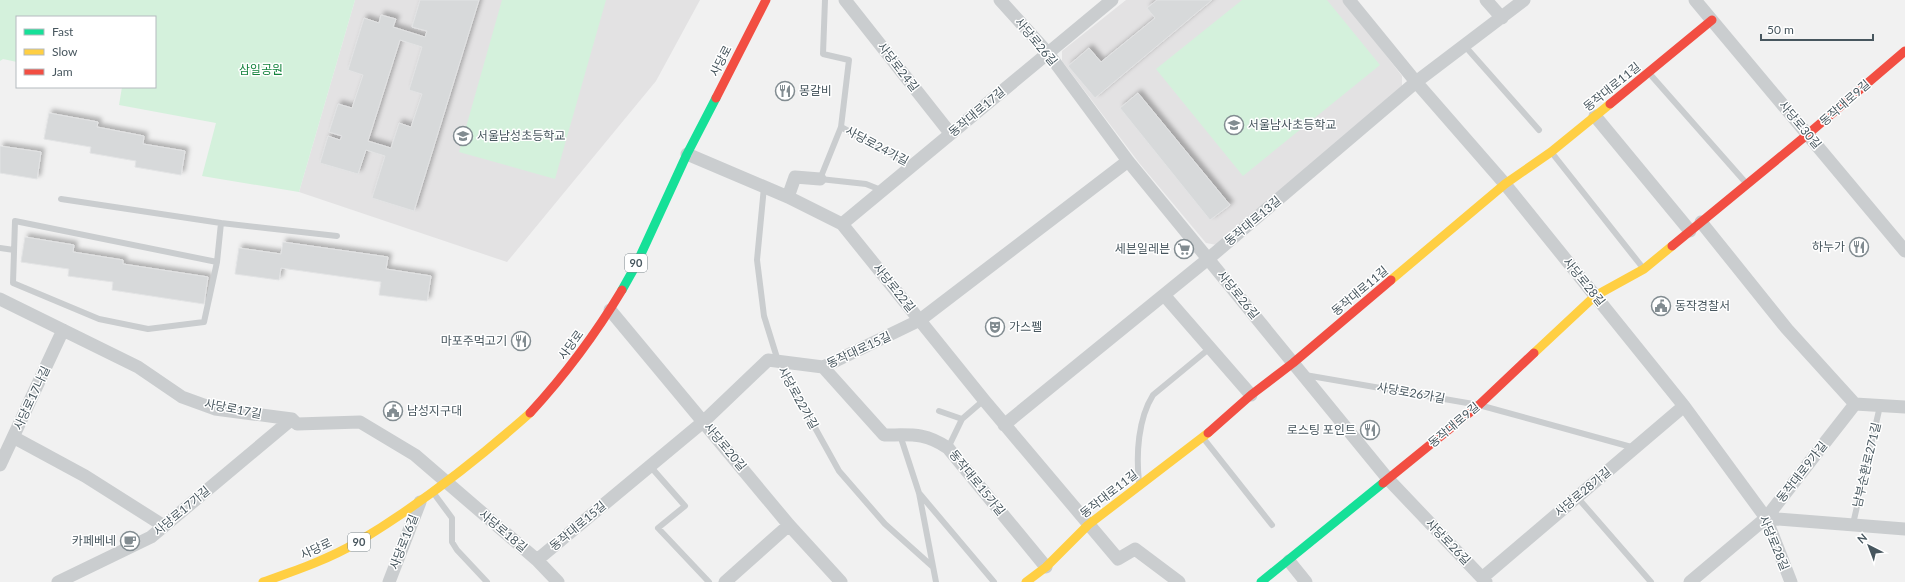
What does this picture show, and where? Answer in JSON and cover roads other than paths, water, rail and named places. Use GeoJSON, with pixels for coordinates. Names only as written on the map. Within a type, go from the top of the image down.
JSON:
{"type":"FeatureCollection","features":[{"type":"Feature","properties":{"kind":"street","name":"사당로"},"geometry":{"type":"LineString","coordinates":[[263,582],[304,568],[355,544],[420,501],[446,483],[529,414],[556,385],[581,354],[610,310],[636,265],[687,154],[766,0]]}},
{"type":"Feature","properties":{"kind":"street","name":"사당로24길"},"geometry":{"type":"LineString","coordinates":[[845,0],[950,133]]}},
{"type":"Feature","properties":{"kind":"street","name":"사당로26길"},"geometry":{"type":"LineString","coordinates":[[1000,0],[1048,53],[1128,161],[1388,479],[1484,580]]}},
{"type":"Feature","properties":{"kind":"street","name":"동작대로17길"},"geometry":{"type":"LineString","coordinates":[[842,224],[881,190],[913,166],[950,133],[1112,0]]}},
{"type":"Feature","properties":{"kind":"street","name":"사당로28길"},"geometry":{"type":"LineString","coordinates":[[1350,0],[1416,82],[1505,184],[1684,406],[1766,518],[1790,582]]}},
{"type":"Feature","properties":{"kind":"street"},"geometry":{"type":"LineString","coordinates":[[1486,0],[1502,18]]}},
{"type":"Feature","properties":{"kind":"street","name":"동작대로13길"},"geometry":{"type":"LineString","coordinates":[[1004,425],[1208,259],[1416,82],[1524,0]]}},
{"type":"Feature","properties":{"kind":"street","name":"사당로30길"},"geometry":{"type":"LineString","coordinates":[[1695,0],[1905,251]]}},
{"type":"Feature","properties":{"kind":"street","name":"동작대로11길"},"geometry":{"type":"LineString","coordinates":[[1028,581],[1046,567],[1088,525],[1203,438],[1251,395],[1293,363],[1505,184],[1551,152],[1712,20]]}},
{"type":"Feature","properties":{"kind":"street","name":"동작대로9길"},"geometry":{"type":"LineString","coordinates":[[1261,582],[1289,561],[1479,404],[1595,296],[1644,269],[1747,185],[1905,51]]}},
{"type":"Feature","properties":{"kind":"street"},"geometry":{"type":"LineString","coordinates":[[1595,116],[1690,231]]}},
{"type":"Feature","properties":{"kind":"street","name":"사당로22길"},"geometry":{"type":"LineString","coordinates":[[687,154],[788,197],[842,224],[1004,425],[1088,525],[1118,558],[1135,549],[1179,582]]}},
{"type":"Feature","properties":{"kind":"street","name":"동작대로15길"},"geometry":{"type":"LineString","coordinates":[[537,560],[703,422],[768,360],[823,367],[920,320],[1128,161]]}},
{"type":"Feature","properties":{"kind":"street"},"geometry":{"type":"LineString","coordinates":[[788,197],[795,177],[820,179]]}},
{"type":"Feature","properties":{"kind":"street"},"geometry":{"type":"LineString","coordinates":[[1701,222],[1787,329],[1855,404],[1905,407]]}},
{"type":"Feature","properties":{"kind":"street"},"geometry":{"type":"LineString","coordinates":[[1164,295],[1251,395]]}},
{"type":"Feature","properties":{"kind":"street","name":"사당로17길"},"geometry":{"type":"LineString","coordinates":[[0,299],[138,367],[182,397],[215,409],[292,419],[297,424],[360,422],[415,455],[446,483]]}},
{"type":"Feature","properties":{"kind":"street","name":"사당로20길"},"geometry":{"type":"LineString","coordinates":[[610,310],[790,525],[841,582]]}},
{"type":"Feature","properties":{"kind":"street","name":"사당로17나길"},"geometry":{"type":"LineString","coordinates":[[0,466],[63,330]]}},
{"type":"Feature","properties":{"kind":"street","name":"동작대로15가길"},"geometry":{"type":"LineString","coordinates":[[823,367],[884,435],[915,434],[935,439],[948,448],[1046,567]]}},
{"type":"Feature","properties":{"kind":"street","name":"동작대로9가길"},"geometry":{"type":"LineString","coordinates":[[1690,582],[1766,518],[1855,404]]}},
{"type":"Feature","properties":{"kind":"street","name":"사당로28가길"},"geometry":{"type":"LineString","coordinates":[[1484,580],[1577,497],[1684,406]]}},
{"type":"Feature","properties":{"kind":"street","name":"사당로17가길"},"geometry":{"type":"LineString","coordinates":[[58,582],[151,537],[292,419]]}},
{"type":"Feature","properties":{"kind":"street"},"geometry":{"type":"LineString","coordinates":[[13,437],[85,476],[164,526]]}},
{"type":"Feature","properties":{"kind":"street","name":"사당로18길"},"geometry":{"type":"LineString","coordinates":[[446,483],[537,560],[558,582]]}},
{"type":"Feature","properties":{"kind":"street","name":"사당로16길"},"geometry":{"type":"LineString","coordinates":[[389,582],[420,501]]}},
{"type":"Feature","properties":{"kind":"street","name":"남부순환로271길"},"geometry":{"type":"LineString","coordinates":[[1766,518],[1905,529]]}},
{"type":"Feature","properties":{"kind":"street"},"geometry":{"type":"LineString","coordinates":[[725,582],[790,525]]}},
{"type":"Feature","properties":{"kind":"street"},"geometry":{"type":"LineString","coordinates":[[1289,561],[1306,582]]}},
{"type":"Feature","properties":{"kind":"lane","name":"사당로24가길"},"geometry":{"type":"LineString","coordinates":[[820,179],[841,127],[849,60],[823,54],[825,0]]}},
{"type":"Feature","properties":{"kind":"lane"},"geometry":{"type":"LineString","coordinates":[[1464,45],[1539,130]]}},
{"type":"Feature","properties":{"kind":"lane"},"geometry":{"type":"LineString","coordinates":[[1649,72],[1747,185]]}},
{"type":"Feature","properties":{"kind":"lane","name":"사당로24가길"},"geometry":{"type":"LineString","coordinates":[[841,127],[913,166]]}},
{"type":"Feature","properties":{"kind":"lane"},"geometry":{"type":"LineString","coordinates":[[1551,152],[1644,269]]}},
{"type":"Feature","properties":{"kind":"lane"},"geometry":{"type":"LineString","coordinates":[[820,179],[866,184],[881,190]]}},
{"type":"Feature","properties":{"kind":"lane","name":"사당로22가길"},"geometry":{"type":"LineString","coordinates":[[764,187],[756,260],[764,316],[778,361],[840,472],[885,524],[933,567]]}},
{"type":"Feature","properties":{"kind":"lane"},"geometry":{"type":"LineString","coordinates":[[61,199],[221,223],[337,236]]}},
{"type":"Feature","properties":{"kind":"lane"},"geometry":{"type":"LineString","coordinates":[[217,262],[15,221],[14,283],[99,319],[148,329],[204,322],[217,262],[221,223]]}},
{"type":"Feature","properties":{"kind":"lane"},"geometry":{"type":"LineString","coordinates":[[0,248],[14,250]]}},
{"type":"Feature","properties":{"kind":"lane"},"geometry":{"type":"LineString","coordinates":[[1140,486],[1138,468],[1141,432],[1147,405],[1153,395],[1210,348]]}},
{"type":"Feature","properties":{"kind":"lane","name":"사당로26가길"},"geometry":{"type":"LineString","coordinates":[[1303,375],[1479,404],[1635,448]]}},
{"type":"Feature","properties":{"kind":"lane"},"geometry":{"type":"LineString","coordinates":[[948,448],[962,418],[984,400]]}},
{"type":"Feature","properties":{"kind":"lane","name":"남부순환로271길"},"geometry":{"type":"LineString","coordinates":[[1853,524],[1880,406]]}},
{"type":"Feature","properties":{"kind":"lane"},"geometry":{"type":"LineString","coordinates":[[939,411],[962,418]]}},
{"type":"Feature","properties":{"kind":"lane"},"geometry":{"type":"LineString","coordinates":[[900,435],[919,493],[936,582]]}},
{"type":"Feature","properties":{"kind":"lane"},"geometry":{"type":"LineString","coordinates":[[1203,438],[1272,525]]}},
{"type":"Feature","properties":{"kind":"lane"},"geometry":{"type":"LineString","coordinates":[[650,466],[685,506],[658,528],[709,582]]}},
{"type":"Feature","properties":{"kind":"lane"},"geometry":{"type":"LineString","coordinates":[[433,492],[452,518],[452,542],[457,550],[487,582]]}},
{"type":"Feature","properties":{"kind":"lane"},"geometry":{"type":"LineString","coordinates":[[919,493],[994,582]]}},
{"type":"Feature","properties":{"kind":"lane"},"geometry":{"type":"LineString","coordinates":[[1577,497],[1651,582]]}},
{"type":"Feature","properties":{"kind":"place","name":"몽갈비"},"geometry":{"type":"Point","coordinates":[785,91]}},
{"type":"Feature","properties":{"kind":"place","name":"서울남사초등학교"},"geometry":{"type":"Point","coordinates":[1234,125]}},
{"type":"Feature","properties":{"kind":"place","name":"서울남성초등학교"},"geometry":{"type":"Point","coordinates":[463,136]}},
{"type":"Feature","properties":{"kind":"place","name":"하누가"},"geometry":{"type":"Point","coordinates":[1859,247]}},
{"type":"Feature","properties":{"kind":"place","name":"세븐일레븐"},"geometry":{"type":"Point","coordinates":[1184,249]}},
{"type":"Feature","properties":{"kind":"place","name":"동작경찰서"},"geometry":{"type":"Point","coordinates":[1661,306]}},
{"type":"Feature","properties":{"kind":"place","name":"가스펠"},"geometry":{"type":"Point","coordinates":[995,327]}},
{"type":"Feature","properties":{"kind":"place","name":"마포주먹고기"},"geometry":{"type":"Point","coordinates":[521,341]}},
{"type":"Feature","properties":{"kind":"place","name":"남성지구대"},"geometry":{"type":"Point","coordinates":[393,411]}},
{"type":"Feature","properties":{"kind":"place","name":"로스팅 포인트"},"geometry":{"type":"Point","coordinates":[1370,430]}},
{"type":"Feature","properties":{"kind":"place","name":"카페베네"},"geometry":{"type":"Point","coordinates":[130,541]}},
{"type":"Feature","properties":{"kind":"park label","name":"삼일공원"},"geometry":{"type":"Point","coordinates":[261,70]}}]}
